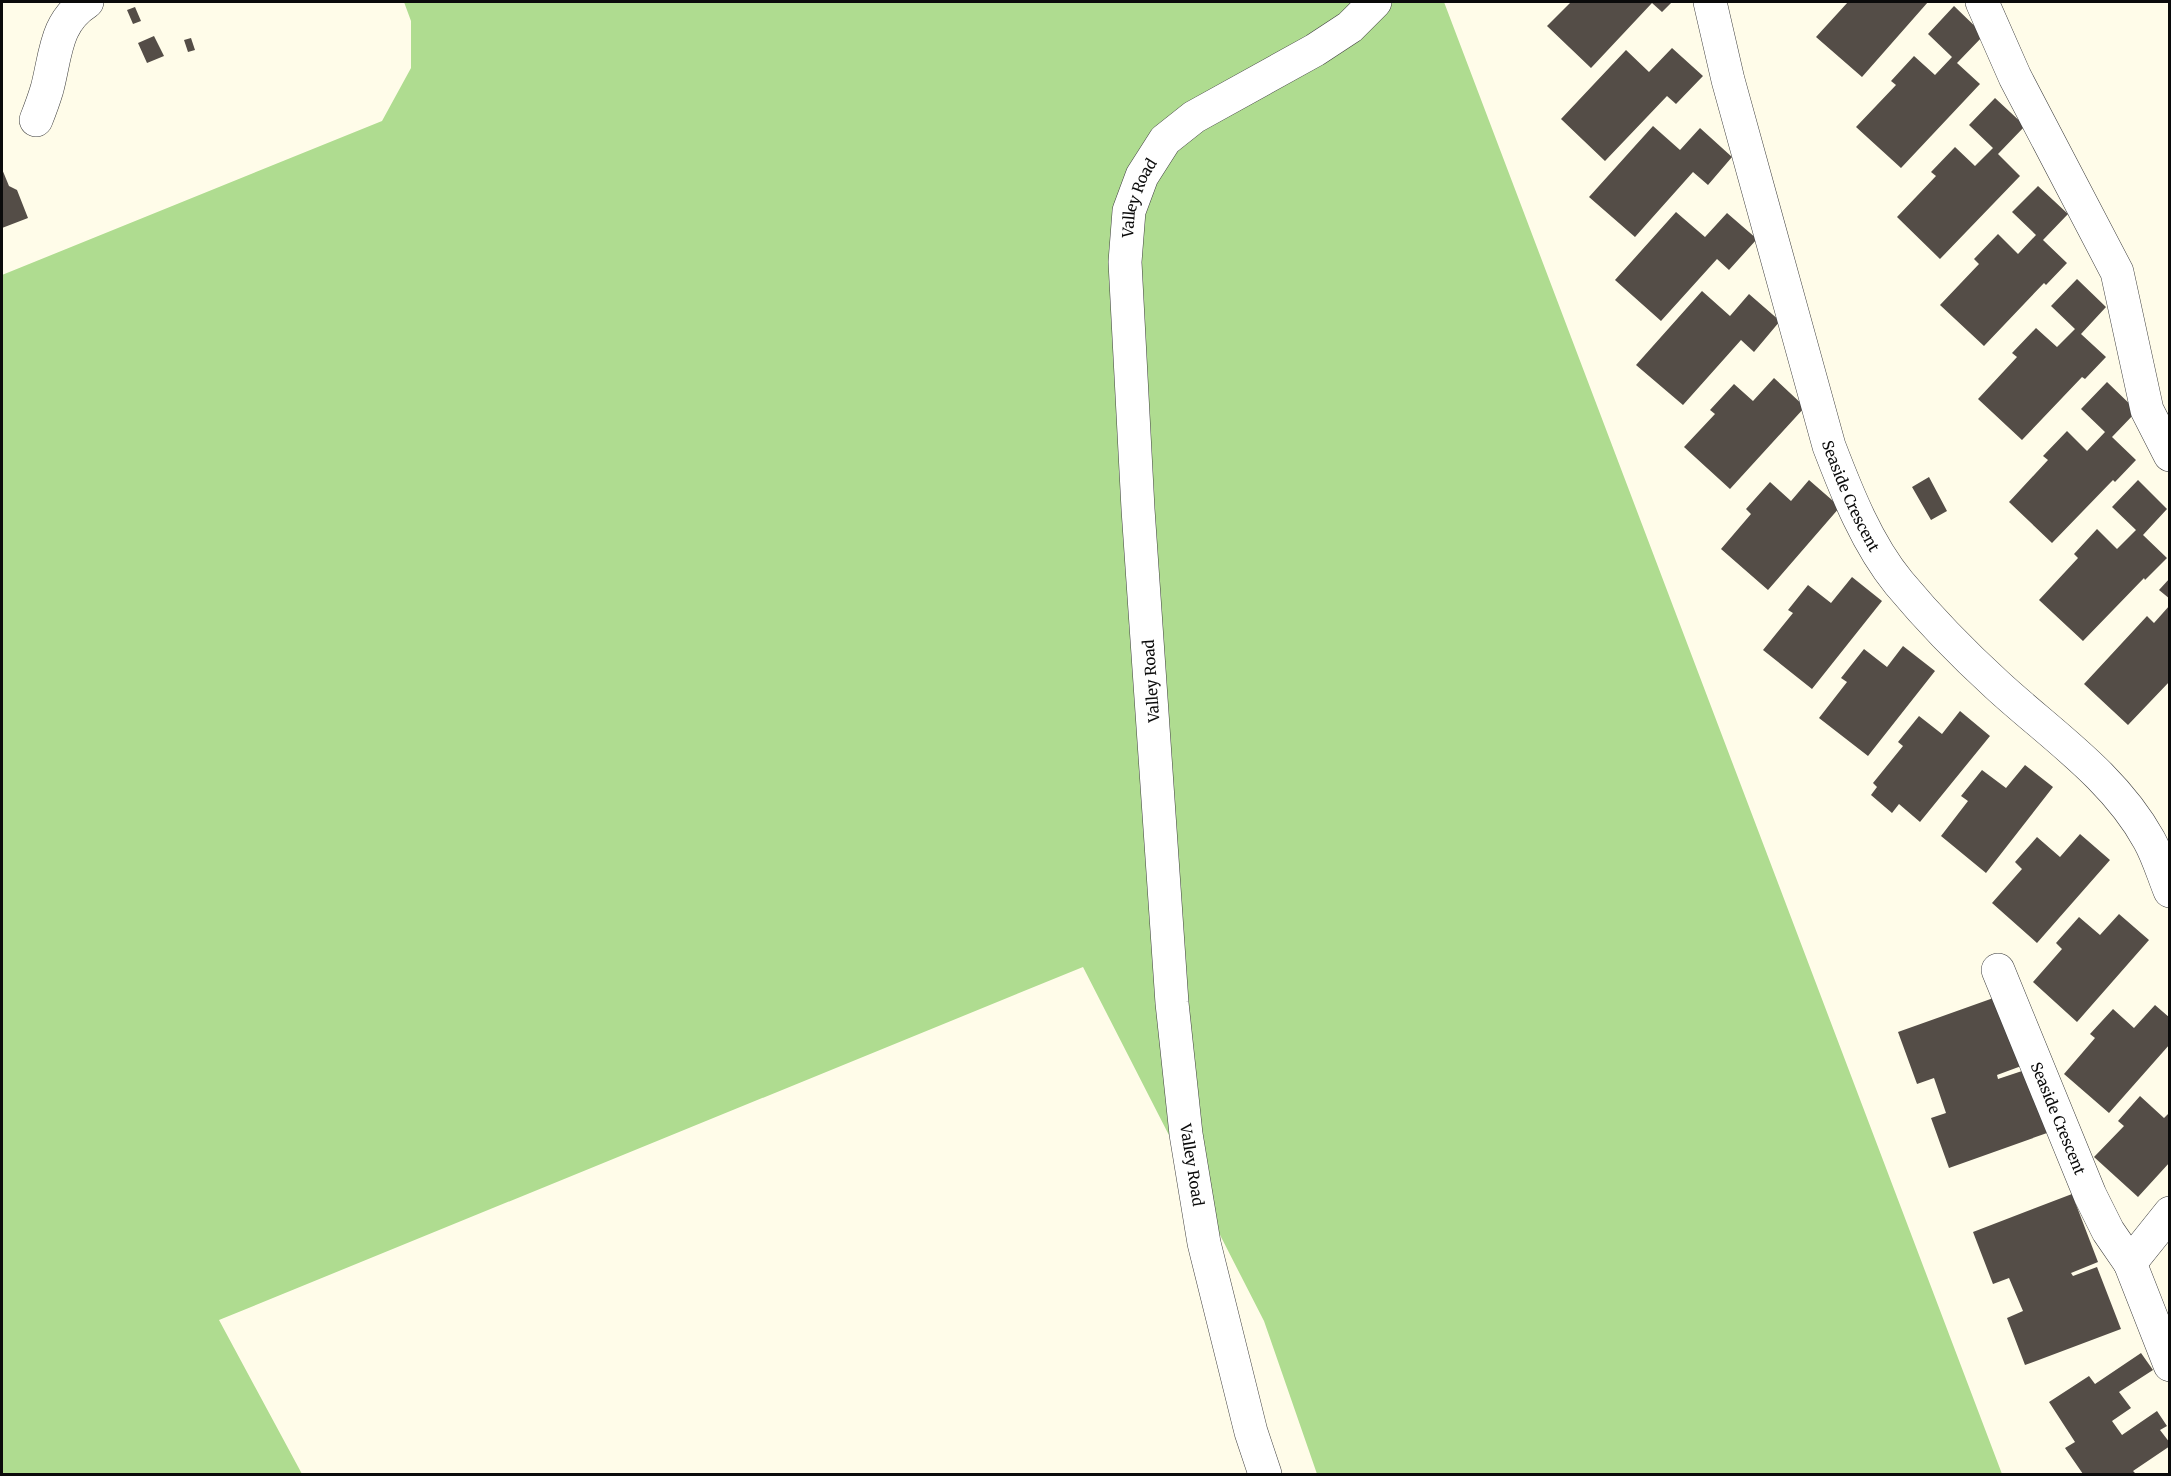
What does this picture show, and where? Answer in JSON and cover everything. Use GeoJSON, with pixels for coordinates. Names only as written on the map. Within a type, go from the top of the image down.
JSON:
{"type":"FeatureCollection","features":[{"type":"Feature","properties":{"kind":"street"},"geometry":{"type":"LineString","coordinates":[[36,120],[47,90],[61,30],[68,18],[87,2]]}},
{"type":"Feature","properties":{"kind":"street","name":"Valley Road"},"geometry":{"type":"LineString","coordinates":[[1265,1474],[1251,1432],[1204,1242],[1186,1134],[1171,991],[1138,509],[1126,252],[1129,211],[1142,176],[1165,140],[1194,117],[1315,50],[1350,27],[1375,2]]}},
{"type":"Feature","properties":{"kind":"street","name":"Seaside Crescent"},"geometry":{"type":"LineString","coordinates":[[1710,2],[1728,80],[1829,446],[1847,493],[1870,538],[1898,581],[1945,635],[1996,685],[2099,776],[2129,811],[2149,840],[2169,891]]}},
{"type":"Feature","properties":{"kind":"street"},"geometry":{"type":"LineString","coordinates":[[1982,2],[2014,77],[2117,272],[2147,410],[2169,455]]}},
{"type":"Feature","properties":{"kind":"street","name":"Seaside Crescent"},"geometry":{"type":"LineString","coordinates":[[1998,969],[2090,1195],[2108,1231],[2130,1263],[2169,1365]]}},
{"type":"Feature","properties":{"kind":"street"},"geometry":{"type":"LineString","coordinates":[[2130,1263],[2169,1213]]}},
{"type":"Feature","properties":{"kind":"green space"},"geometry":{"type":"Polygon","coordinates":[[[404,2],[1444,2],[2002,1474],[1317,1474],[1264,1321],[1083,967],[219,1320],[302,1474],[2,1474],[2,275],[382,121],[411,68],[411,21],[404,2]]]}},
{"type":"Feature","properties":{"kind":"building"},"geometry":{"type":"Polygon","coordinates":[[[1571,2],[1672,2],[1662,12],[1652,3],[1591,68],[1547,26],[1571,2]]]}},
{"type":"Feature","properties":{"kind":"building"},"geometry":{"type":"Polygon","coordinates":[[[1848,2],[1928,2],[1862,77],[1816,37],[1848,2]]]}},
{"type":"Feature","properties":{"kind":"building"},"geometry":{"type":"Polygon","coordinates":[[[1954,6],[1984,35],[1957,63],[1980,84],[1901,168],[1856,127],[1896,85],[1891,81],[1914,56],[1935,75],[1952,57],[1928,34],[1954,6]]]}},
{"type":"Feature","properties":{"kind":"building"},"geometry":{"type":"Polygon","coordinates":[[[135,7],[141,21],[133,24],[127,10],[135,7]]]}},
{"type":"Feature","properties":{"kind":"building"},"geometry":{"type":"Polygon","coordinates":[[[154,36],[164,56],[147,63],[138,43],[154,36]]]}},
{"type":"Feature","properties":{"kind":"building"},"geometry":{"type":"Polygon","coordinates":[[[191,38],[195,50],[188,52],[184,40],[191,38]]]}},
{"type":"Feature","properties":{"kind":"building"},"geometry":{"type":"Polygon","coordinates":[[[1672,48],[1703,76],[1676,104],[1667,96],[1605,161],[1561,119],[1626,50],[1649,72],[1672,48]]]}},
{"type":"Feature","properties":{"kind":"building"},"geometry":{"type":"Polygon","coordinates":[[[1995,98],[2025,126],[1998,154],[2020,176],[1940,259],[1897,217],[1936,176],[1931,172],[1955,147],[1975,166],[1993,148],[1969,125],[1995,98]]]}},
{"type":"Feature","properties":{"kind":"building"},"geometry":{"type":"Polygon","coordinates":[[[1653,126],[1680,150],[1700,128],[1732,157],[1708,185],[1693,172],[1635,237],[1589,197],[1653,126]]]}},
{"type":"Feature","properties":{"kind":"building"},"geometry":{"type":"Polygon","coordinates":[[[2,169],[9,186],[17,190],[28,218],[2,228],[2,169]]]}},
{"type":"Feature","properties":{"kind":"building"},"geometry":{"type":"Polygon","coordinates":[[[2038,186],[2068,214],[2043,240],[2067,263],[2046,285],[2044,283],[1984,346],[1940,305],[1979,264],[1974,259],[1998,234],[2018,254],[2036,235],[2012,212],[2038,186]]]}},
{"type":"Feature","properties":{"kind":"building"},"geometry":{"type":"Polygon","coordinates":[[[1676,212],[1705,237],[1727,213],[1757,239],[1729,270],[1717,259],[1661,321],[1615,280],[1676,212]]]}},
{"type":"Feature","properties":{"kind":"building"},"geometry":{"type":"Polygon","coordinates":[[[2077,279],[2106,307],[2081,334],[2106,357],[2085,379],[2082,377],[2022,440],[1978,399],[2017,357],[2012,353],[2036,328],[2057,347],[2075,329],[2051,306],[2077,279]]]}},
{"type":"Feature","properties":{"kind":"building"},"geometry":{"type":"Polygon","coordinates":[[[1702,291],[1730,316],[1749,294],[1780,321],[1754,352],[1741,340],[1683,405],[1636,365],[1702,291]]]}},
{"type":"Feature","properties":{"kind":"building"},"geometry":{"type":"Polygon","coordinates":[[[1774,378],[1805,407],[1730,489],[1684,447],[1715,414],[1710,410],[1734,384],[1753,401],[1774,378]]]}},
{"type":"Feature","properties":{"kind":"building"},"geometry":{"type":"Polygon","coordinates":[[[2107,382],[2137,411],[2112,437],[2136,460],[2115,482],[2113,480],[2052,543],[2009,502],[2048,460],[2043,456],[2067,431],[2087,451],[2105,432],[2081,409],[2107,382]]]}},
{"type":"Feature","properties":{"kind":"building"},"geometry":{"type":"Polygon","coordinates":[[[1929,477],[1947,511],[1931,520],[1912,487],[1929,477]]]}},
{"type":"Feature","properties":{"kind":"building"},"geometry":{"type":"Polygon","coordinates":[[[1809,480],[1840,507],[1768,590],[1721,549],[1751,514],[1746,509],[1770,482],[1791,501],[1809,480]]]}},
{"type":"Feature","properties":{"kind":"building"},"geometry":{"type":"Polygon","coordinates":[[[2138,480],[2167,509],[2143,535],[2167,558],[2145,580],[2144,578],[2083,641],[2039,600],[2078,558],[2074,554],[2097,529],[2117,549],[2136,530],[2112,507],[2138,480]]]}},
{"type":"Feature","properties":{"kind":"building"},"geometry":{"type":"Polygon","coordinates":[[[1852,577],[1882,601],[1812,689],[1763,650],[1793,613],[1788,610],[1808,585],[1831,603],[1852,577]]]}},
{"type":"Feature","properties":{"kind":"building"},"geometry":{"type":"Polygon","coordinates":[[[2170,578],[2170,599],[2159,590],[2170,578]]]}},
{"type":"Feature","properties":{"kind":"building"},"geometry":{"type":"Polygon","coordinates":[[[2170,605],[2170,681],[2128,725],[2084,684],[2147,616],[2154,623],[2170,605]]]}},
{"type":"Feature","properties":{"kind":"building"},"geometry":{"type":"Polygon","coordinates":[[[1903,646],[1935,671],[1868,756],[1819,718],[1847,682],[1841,678],[1864,649],[1887,667],[1903,646]]]}},
{"type":"Feature","properties":{"kind":"building"},"geometry":{"type":"Polygon","coordinates":[[[1960,711],[1990,736],[1920,822],[1899,804],[1892,813],[1871,795],[1877,787],[1873,783],[1903,746],[1898,742],[1919,716],[1942,734],[1960,711]]]}},
{"type":"Feature","properties":{"kind":"building"},"geometry":{"type":"Polygon","coordinates":[[[2025,765],[2053,787],[1986,873],[1941,836],[1968,801],[1961,796],[1982,770],[2006,788],[2025,765]]]}},
{"type":"Feature","properties":{"kind":"building"},"geometry":{"type":"Polygon","coordinates":[[[2080,834],[2110,860],[2037,943],[1992,903],[2022,869],[2015,862],[2037,837],[2060,857],[2080,834]]]}},
{"type":"Feature","properties":{"kind":"building"},"geometry":{"type":"Polygon","coordinates":[[[2119,914],[2149,940],[2077,1022],[2033,982],[2062,949],[2056,943],[2079,917],[2100,935],[2119,914]]]}},
{"type":"Feature","properties":{"kind":"building"},"geometry":{"type":"Polygon","coordinates":[[[1999,996],[2024,1065],[1997,1075],[1998,1079],[2025,1070],[2047,1133],[1949,1168],[1931,1118],[1946,1113],[1934,1078],[1917,1084],[1898,1032],[1999,996]]]}},
{"type":"Feature","properties":{"kind":"building"},"geometry":{"type":"Polygon","coordinates":[[[2155,1005],[2170,1018],[2170,1044],[2109,1113],[2064,1074],[2095,1038],[2090,1034],[2113,1009],[2134,1028],[2155,1005]]]}},
{"type":"Feature","properties":{"kind":"building"},"geometry":{"type":"Polygon","coordinates":[[[2140,1096],[2164,1118],[2170,1112],[2170,1162],[2138,1197],[2094,1157],[2124,1126],[2118,1121],[2140,1096]]]}},
{"type":"Feature","properties":{"kind":"building"},"geometry":{"type":"Polygon","coordinates":[[[2072,1194],[2098,1262],[2071,1273],[2073,1276],[2097,1267],[2121,1329],[2025,1365],[2007,1318],[2023,1311],[2009,1278],[1993,1284],[1973,1232],[2072,1194]]]}},
{"type":"Feature","properties":{"kind":"building"},"geometry":{"type":"Polygon","coordinates":[[[2141,1353],[2153,1370],[2119,1392],[2131,1408],[2112,1421],[2122,1435],[2157,1411],[2167,1426],[2160,1430],[2170,1446],[2133,1471],[2136,1474],[2083,1474],[2065,1448],[2075,1442],[2049,1402],[2089,1376],[2095,1384],[2141,1353]]]}}]}
